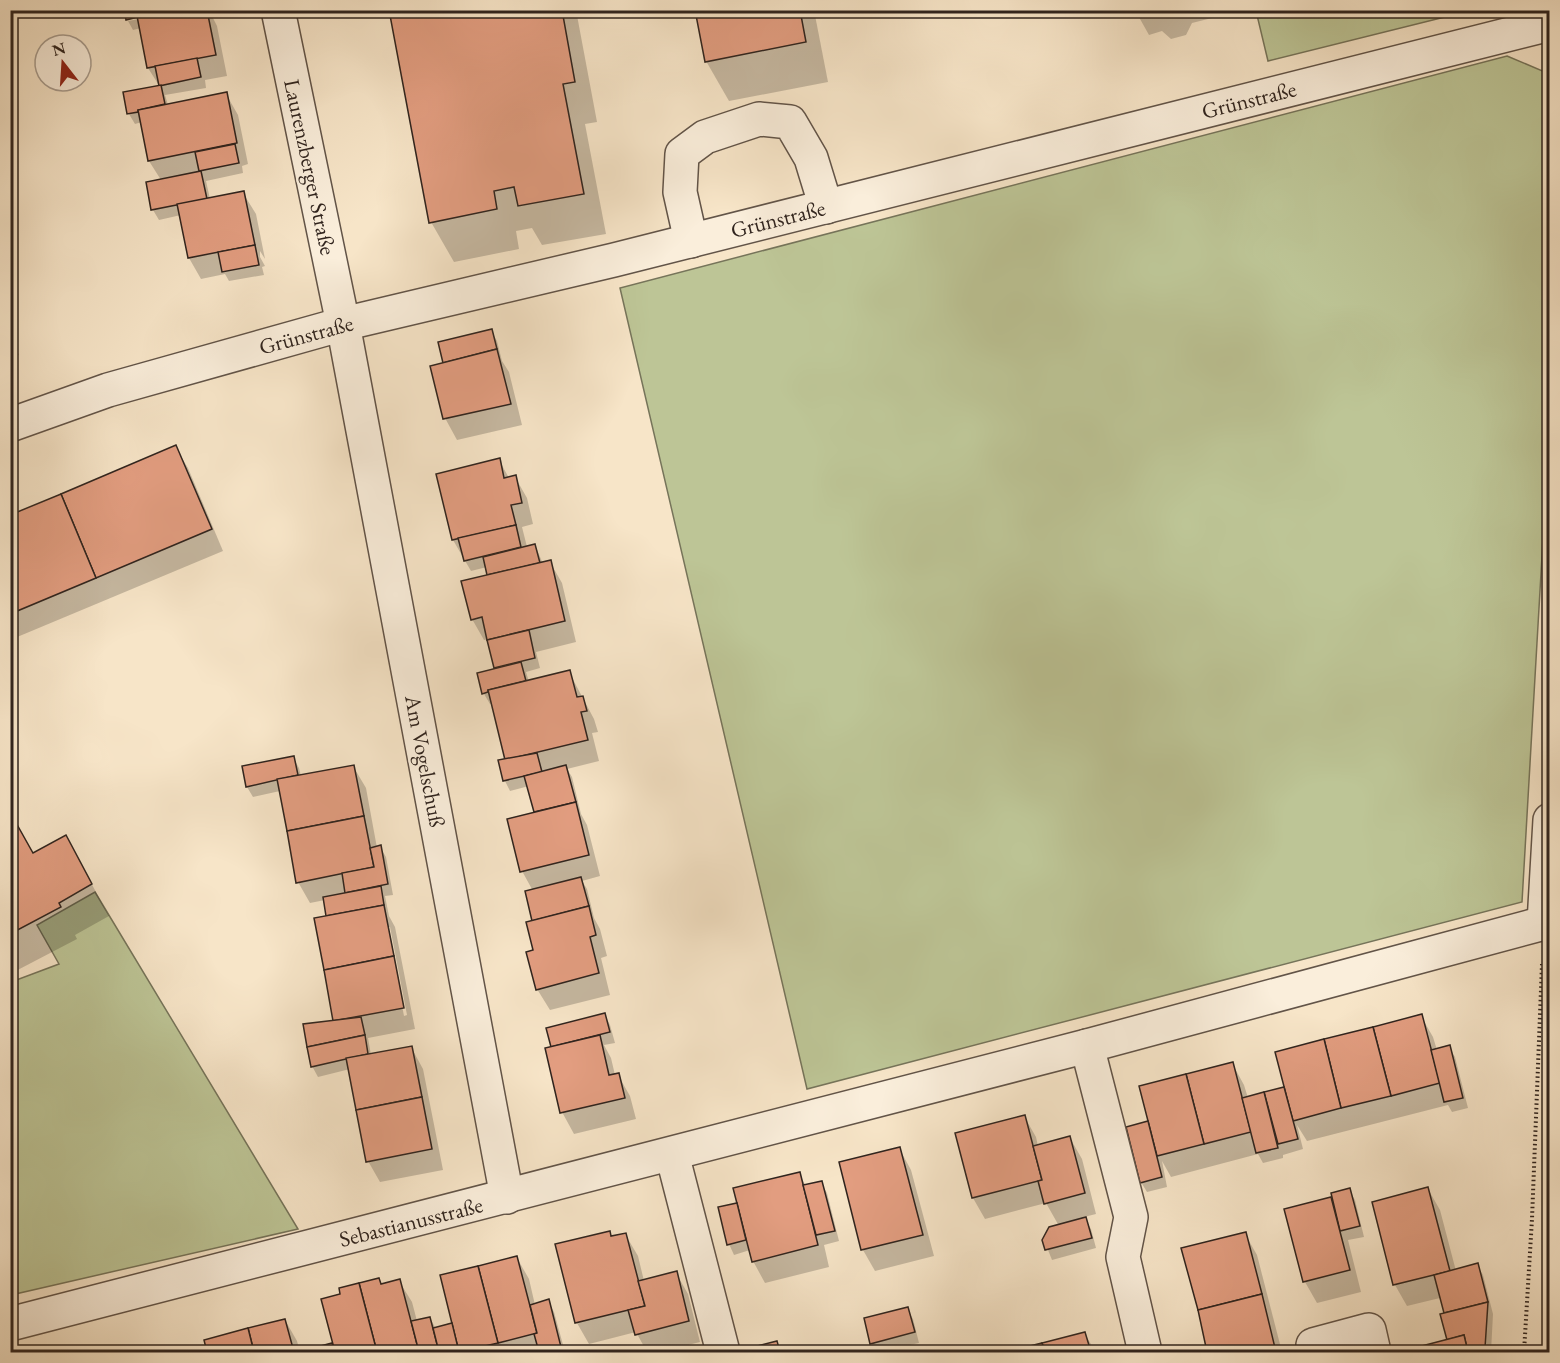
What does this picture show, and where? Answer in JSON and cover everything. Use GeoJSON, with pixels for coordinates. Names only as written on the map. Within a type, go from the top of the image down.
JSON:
{"type":"FeatureCollection","features":[{"type":"Feature","properties":{"kind":"street","name":"Laurenzberger Straße"},"geometry":{"type":"LineString","coordinates":[[278,10],[343,324]]}},
{"type":"Feature","properties":{"kind":"street","name":"Grünstraße"},"geometry":{"type":"LineString","coordinates":[[10,425],[108,390],[343,324],[691,241],[1550,24]]}},
{"type":"Feature","properties":{"kind":"street"},"geometry":{"type":"LineString","coordinates":[[691,241],[680,192],[682,154],[705,137],[759,119],[790,122],[811,158],[826,207]]}},
{"type":"Feature","properties":{"kind":"street","name":"Am Vogelschuß"},"geometry":{"type":"LineString","coordinates":[[343,324],[507,1197]]}},
{"type":"Feature","properties":{"kind":"street"},"geometry":{"type":"LineString","coordinates":[[1547,924],[1550,820]]}},
{"type":"Feature","properties":{"kind":"street","name":"Sebastianusstraße"},"geometry":{"type":"LineString","coordinates":[[10,1324],[507,1197],[1547,924]]}},
{"type":"Feature","properties":{"kind":"street"},"geometry":{"type":"LineString","coordinates":[[1086,1046],[1131,1217],[1123,1257],[1145,1353]]}},
{"type":"Feature","properties":{"kind":"street"},"geometry":{"type":"LineString","coordinates":[[672,1154],[723,1353]]}},
{"type":"Feature","properties":{"kind":"street"},"geometry":{"type":"LineString","coordinates":[[1315,1353],[1313,1345],[1369,1330],[1374,1353]]}},
{"type":"Feature","properties":{"kind":"path"},"geometry":{"type":"LineString","coordinates":[[1524,1353],[1547,924]]}},
{"type":"Feature","properties":{"kind":"green space"},"geometry":{"type":"Polygon","coordinates":[[[1256,10],[1469,11],[1268,61],[1256,10]]]}},
{"type":"Feature","properties":{"kind":"green space"},"geometry":{"type":"Polygon","coordinates":[[[1507,56],[1545,72],[1550,79],[1549,435],[1522,902],[807,1089],[620,288],[1507,56]]]}},
{"type":"Feature","properties":{"kind":"green space"},"geometry":{"type":"Polygon","coordinates":[[[95,892],[298,1229],[11,1295],[11,982],[59,964],[37,925],[95,892]]]}},
{"type":"Feature","properties":{"kind":"building"},"geometry":{"type":"Polygon","coordinates":[[[124,10],[165,10],[126,20],[124,10]]]}},
{"type":"Feature","properties":{"kind":"building"},"geometry":{"type":"Polygon","coordinates":[[[165,10],[207,10],[216,55],[147,68],[137,16],[165,10]]]}},
{"type":"Feature","properties":{"kind":"building"},"geometry":{"type":"Polygon","coordinates":[[[389,10],[562,10],[575,82],[563,84],[584,194],[518,206],[514,187],[494,191],[497,209],[429,223],[389,10]]]}},
{"type":"Feature","properties":{"kind":"building"},"geometry":{"type":"Polygon","coordinates":[[[695,10],[800,10],[806,42],[705,62],[695,10]]]}},
{"type":"Feature","properties":{"kind":"building"},"geometry":{"type":"Polygon","coordinates":[[[197,58],[201,77],[159,86],[155,66],[197,58]]]}},
{"type":"Feature","properties":{"kind":"building"},"geometry":{"type":"Polygon","coordinates":[[[161,85],[165,104],[127,114],[123,92],[161,85]]]}},
{"type":"Feature","properties":{"kind":"building"},"geometry":{"type":"Polygon","coordinates":[[[227,92],[237,143],[148,161],[138,110],[227,92]]]}},
{"type":"Feature","properties":{"kind":"building"},"geometry":{"type":"Polygon","coordinates":[[[235,144],[239,163],[199,171],[195,152],[235,144]]]}},
{"type":"Feature","properties":{"kind":"building"},"geometry":{"type":"Polygon","coordinates":[[[201,171],[207,199],[151,210],[146,182],[201,171]]]}},
{"type":"Feature","properties":{"kind":"building"},"geometry":{"type":"Polygon","coordinates":[[[244,191],[255,245],[188,258],[177,204],[244,191]]]}},
{"type":"Feature","properties":{"kind":"building"},"geometry":{"type":"Polygon","coordinates":[[[255,245],[259,265],[222,272],[218,252],[255,245]]]}},
{"type":"Feature","properties":{"kind":"building"},"geometry":{"type":"Polygon","coordinates":[[[492,329],[497,349],[443,363],[438,342],[492,329]]]}},
{"type":"Feature","properties":{"kind":"building"},"geometry":{"type":"Polygon","coordinates":[[[497,349],[511,404],[443,419],[430,366],[497,349]]]}},
{"type":"Feature","properties":{"kind":"building"},"geometry":{"type":"Polygon","coordinates":[[[176,445],[212,529],[96,578],[61,494],[176,445]]]}},
{"type":"Feature","properties":{"kind":"building"},"geometry":{"type":"Polygon","coordinates":[[[500,458],[504,478],[516,475],[522,503],[511,505],[516,525],[452,540],[436,474],[500,458]]]}},
{"type":"Feature","properties":{"kind":"building"},"geometry":{"type":"Polygon","coordinates":[[[61,494],[96,578],[10,614],[10,515],[61,494]]]}},
{"type":"Feature","properties":{"kind":"building"},"geometry":{"type":"Polygon","coordinates":[[[516,525],[521,547],[464,561],[458,538],[516,525]]]}},
{"type":"Feature","properties":{"kind":"building"},"geometry":{"type":"Polygon","coordinates":[[[535,544],[540,563],[487,575],[483,557],[535,544]]]}},
{"type":"Feature","properties":{"kind":"building"},"geometry":{"type":"Polygon","coordinates":[[[551,560],[565,621],[487,640],[482,617],[471,620],[461,581],[551,560]]]}},
{"type":"Feature","properties":{"kind":"building"},"geometry":{"type":"Polygon","coordinates":[[[529,630],[535,658],[494,668],[487,640],[529,630]]]}},
{"type":"Feature","properties":{"kind":"building"},"geometry":{"type":"Polygon","coordinates":[[[521,662],[526,681],[488,690],[482,694],[477,673],[521,662]]]}},
{"type":"Feature","properties":{"kind":"building"},"geometry":{"type":"Polygon","coordinates":[[[570,670],[577,697],[583,696],[587,711],[581,712],[588,740],[505,760],[488,690],[570,670]]]}},
{"type":"Feature","properties":{"kind":"building"},"geometry":{"type":"Polygon","coordinates":[[[537,753],[542,772],[503,781],[498,760],[537,753]]]}},
{"type":"Feature","properties":{"kind":"building"},"geometry":{"type":"Polygon","coordinates":[[[294,756],[298,775],[246,787],[242,766],[294,756]]]}},
{"type":"Feature","properties":{"kind":"building"},"geometry":{"type":"Polygon","coordinates":[[[354,765],[364,816],[287,831],[277,779],[354,765]]]}},
{"type":"Feature","properties":{"kind":"building"},"geometry":{"type":"Polygon","coordinates":[[[566,765],[576,802],[534,812],[524,776],[566,765]]]}},
{"type":"Feature","properties":{"kind":"building"},"geometry":{"type":"Polygon","coordinates":[[[576,802],[589,855],[520,872],[507,819],[576,802]]]}},
{"type":"Feature","properties":{"kind":"building"},"geometry":{"type":"Polygon","coordinates":[[[10,812],[33,853],[66,835],[92,884],[59,903],[61,907],[10,934],[10,812]]]}},
{"type":"Feature","properties":{"kind":"building"},"geometry":{"type":"Polygon","coordinates":[[[364,816],[374,867],[296,883],[287,831],[364,816]]]}},
{"type":"Feature","properties":{"kind":"building"},"geometry":{"type":"Polygon","coordinates":[[[381,845],[388,884],[345,893],[342,873],[374,867],[370,848],[381,845]]]}},
{"type":"Feature","properties":{"kind":"building"},"geometry":{"type":"Polygon","coordinates":[[[581,877],[589,906],[532,921],[525,891],[581,877]]]}},
{"type":"Feature","properties":{"kind":"building"},"geometry":{"type":"Polygon","coordinates":[[[381,886],[384,905],[326,916],[323,897],[381,886]]]}},
{"type":"Feature","properties":{"kind":"building"},"geometry":{"type":"Polygon","coordinates":[[[384,905],[394,956],[324,970],[314,918],[384,905]]]}},
{"type":"Feature","properties":{"kind":"building"},"geometry":{"type":"Polygon","coordinates":[[[589,906],[596,935],[590,937],[599,973],[536,990],[526,952],[533,950],[526,922],[589,906]]]}},
{"type":"Feature","properties":{"kind":"building"},"geometry":{"type":"Polygon","coordinates":[[[394,956],[404,1008],[333,1021],[324,970],[394,956]]]}},
{"type":"Feature","properties":{"kind":"building"},"geometry":{"type":"Polygon","coordinates":[[[605,1013],[610,1032],[551,1047],[546,1028],[605,1013]]]}},
{"type":"Feature","properties":{"kind":"building"},"geometry":{"type":"Polygon","coordinates":[[[1422,1014],[1440,1083],[1391,1096],[1373,1027],[1422,1014]]]}},
{"type":"Feature","properties":{"kind":"building"},"geometry":{"type":"Polygon","coordinates":[[[361,1017],[365,1035],[307,1047],[303,1024],[361,1017]]]}},
{"type":"Feature","properties":{"kind":"building"},"geometry":{"type":"Polygon","coordinates":[[[1373,1027],[1391,1096],[1341,1108],[1324,1039],[1373,1027]]]}},
{"type":"Feature","properties":{"kind":"building"},"geometry":{"type":"Polygon","coordinates":[[[365,1035],[368,1054],[311,1067],[307,1047],[365,1035]]]}},
{"type":"Feature","properties":{"kind":"building"},"geometry":{"type":"Polygon","coordinates":[[[600,1035],[609,1075],[619,1073],[625,1098],[560,1113],[545,1048],[600,1035]]]}},
{"type":"Feature","properties":{"kind":"building"},"geometry":{"type":"Polygon","coordinates":[[[1324,1039],[1341,1108],[1293,1121],[1275,1052],[1324,1039]]]}},
{"type":"Feature","properties":{"kind":"building"},"geometry":{"type":"Polygon","coordinates":[[[1450,1045],[1463,1098],[1444,1102],[1431,1050],[1450,1045]]]}},
{"type":"Feature","properties":{"kind":"building"},"geometry":{"type":"Polygon","coordinates":[[[412,1046],[422,1097],[356,1110],[346,1058],[412,1046]]]}},
{"type":"Feature","properties":{"kind":"building"},"geometry":{"type":"Polygon","coordinates":[[[1233,1062],[1251,1132],[1204,1144],[1186,1074],[1233,1062]]]}},
{"type":"Feature","properties":{"kind":"building"},"geometry":{"type":"Polygon","coordinates":[[[1186,1074],[1204,1144],[1157,1156],[1139,1086],[1186,1074]]]}},
{"type":"Feature","properties":{"kind":"building"},"geometry":{"type":"Polygon","coordinates":[[[1284,1087],[1298,1139],[1278,1144],[1264,1092],[1284,1087]]]}},
{"type":"Feature","properties":{"kind":"building"},"geometry":{"type":"Polygon","coordinates":[[[1264,1092],[1278,1148],[1256,1153],[1242,1098],[1264,1092]]]}},
{"type":"Feature","properties":{"kind":"building"},"geometry":{"type":"Polygon","coordinates":[[[422,1097],[432,1149],[366,1162],[356,1110],[422,1097]]]}},
{"type":"Feature","properties":{"kind":"building"},"geometry":{"type":"Polygon","coordinates":[[[1025,1115],[1042,1180],[972,1198],[955,1133],[1025,1115]]]}},
{"type":"Feature","properties":{"kind":"building"},"geometry":{"type":"Polygon","coordinates":[[[1148,1121],[1162,1177],[1140,1183],[1126,1127],[1148,1121]]]}},
{"type":"Feature","properties":{"kind":"building"},"geometry":{"type":"Polygon","coordinates":[[[1070,1136],[1085,1193],[1044,1204],[1038,1181],[1042,1180],[1033,1146],[1070,1136]]]}},
{"type":"Feature","properties":{"kind":"building"},"geometry":{"type":"Polygon","coordinates":[[[900,1147],[923,1235],[861,1250],[839,1162],[900,1147]]]}},
{"type":"Feature","properties":{"kind":"building"},"geometry":{"type":"Polygon","coordinates":[[[800,1172],[818,1245],[752,1262],[733,1188],[800,1172]]]}},
{"type":"Feature","properties":{"kind":"building"},"geometry":{"type":"Polygon","coordinates":[[[822,1181],[835,1231],[816,1235],[803,1185],[822,1181]]]}},
{"type":"Feature","properties":{"kind":"building"},"geometry":{"type":"Polygon","coordinates":[[[1428,1187],[1450,1271],[1393,1285],[1372,1202],[1428,1187]]]}},
{"type":"Feature","properties":{"kind":"building"},"geometry":{"type":"Polygon","coordinates":[[[1350,1188],[1360,1226],[1340,1231],[1331,1193],[1350,1188]]]}},
{"type":"Feature","properties":{"kind":"building"},"geometry":{"type":"Polygon","coordinates":[[[1331,1197],[1350,1270],[1303,1282],[1284,1209],[1331,1197]]]}},
{"type":"Feature","properties":{"kind":"building"},"geometry":{"type":"Polygon","coordinates":[[[737,1203],[746,1240],[727,1245],[718,1207],[737,1203]]]}},
{"type":"Feature","properties":{"kind":"building"},"geometry":{"type":"Polygon","coordinates":[[[1086,1217],[1092,1238],[1045,1250],[1042,1240],[1049,1227],[1086,1217]]]}},
{"type":"Feature","properties":{"kind":"building"},"geometry":{"type":"Polygon","coordinates":[[[610,1231],[611,1236],[626,1233],[645,1306],[575,1323],[555,1244],[610,1231]]]}},
{"type":"Feature","properties":{"kind":"building"},"geometry":{"type":"Polygon","coordinates":[[[1246,1232],[1262,1294],[1198,1310],[1181,1248],[1246,1232]]]}},
{"type":"Feature","properties":{"kind":"building"},"geometry":{"type":"Polygon","coordinates":[[[517,1256],[537,1333],[498,1343],[478,1266],[517,1256]]]}},
{"type":"Feature","properties":{"kind":"building"},"geometry":{"type":"Polygon","coordinates":[[[1478,1263],[1488,1302],[1444,1313],[1434,1275],[1478,1263]]]}},
{"type":"Feature","properties":{"kind":"building"},"geometry":{"type":"Polygon","coordinates":[[[478,1266],[498,1343],[459,1352],[440,1275],[478,1266]]]}},
{"type":"Feature","properties":{"kind":"building"},"geometry":{"type":"Polygon","coordinates":[[[677,1271],[689,1321],[635,1335],[628,1310],[645,1306],[638,1281],[677,1271]]]}},
{"type":"Feature","properties":{"kind":"building"},"geometry":{"type":"Polygon","coordinates":[[[379,1278],[381,1284],[400,1279],[419,1352],[377,1352],[359,1283],[379,1278]]]}},
{"type":"Feature","properties":{"kind":"building"},"geometry":{"type":"Polygon","coordinates":[[[359,1283],[377,1352],[335,1352],[321,1299],[340,1294],[339,1288],[359,1283]]]}},
{"type":"Feature","properties":{"kind":"building"},"geometry":{"type":"Polygon","coordinates":[[[1262,1294],[1276,1352],[1207,1352],[1198,1310],[1262,1294]]]}},
{"type":"Feature","properties":{"kind":"building"},"geometry":{"type":"Polygon","coordinates":[[[549,1299],[561,1347],[539,1352],[530,1305],[549,1299]]]}},
{"type":"Feature","properties":{"kind":"building"},"geometry":{"type":"Polygon","coordinates":[[[1488,1302],[1485,1348],[1468,1352],[1464,1335],[1447,1340],[1440,1314],[1488,1302]]]}},
{"type":"Feature","properties":{"kind":"building"},"geometry":{"type":"Polygon","coordinates":[[[908,1307],[915,1332],[870,1344],[864,1318],[908,1307]]]}},
{"type":"Feature","properties":{"kind":"building"},"geometry":{"type":"Polygon","coordinates":[[[430,1317],[439,1352],[419,1352],[411,1321],[430,1317]]]}},
{"type":"Feature","properties":{"kind":"building"},"geometry":{"type":"Polygon","coordinates":[[[285,1319],[294,1352],[254,1352],[248,1328],[285,1319]]]}},
{"type":"Feature","properties":{"kind":"building"},"geometry":{"type":"Polygon","coordinates":[[[452,1323],[459,1352],[439,1352],[433,1328],[452,1323]]]}},
{"type":"Feature","properties":{"kind":"building"},"geometry":{"type":"Polygon","coordinates":[[[248,1328],[254,1352],[207,1352],[204,1340],[248,1328]]]}},
{"type":"Feature","properties":{"kind":"building"},"geometry":{"type":"Polygon","coordinates":[[[1085,1332],[1091,1352],[1045,1352],[1042,1343],[1085,1332]]]}},
{"type":"Feature","properties":{"kind":"building"},"geometry":{"type":"Polygon","coordinates":[[[1464,1335],[1468,1352],[1411,1352],[1410,1349],[1464,1335]]]}},
{"type":"Feature","properties":{"kind":"building"},"geometry":{"type":"Polygon","coordinates":[[[777,1341],[780,1352],[759,1352],[757,1346],[777,1341]]]}},
{"type":"Feature","properties":{"kind":"building"},"geometry":{"type":"Polygon","coordinates":[[[332,1343],[335,1352],[314,1352],[313,1348],[332,1343]]]}},
{"type":"Feature","properties":{"kind":"building"},"geometry":{"type":"Polygon","coordinates":[[[1042,1343],[1045,1352],[1006,1352],[1042,1343]]]}}]}
